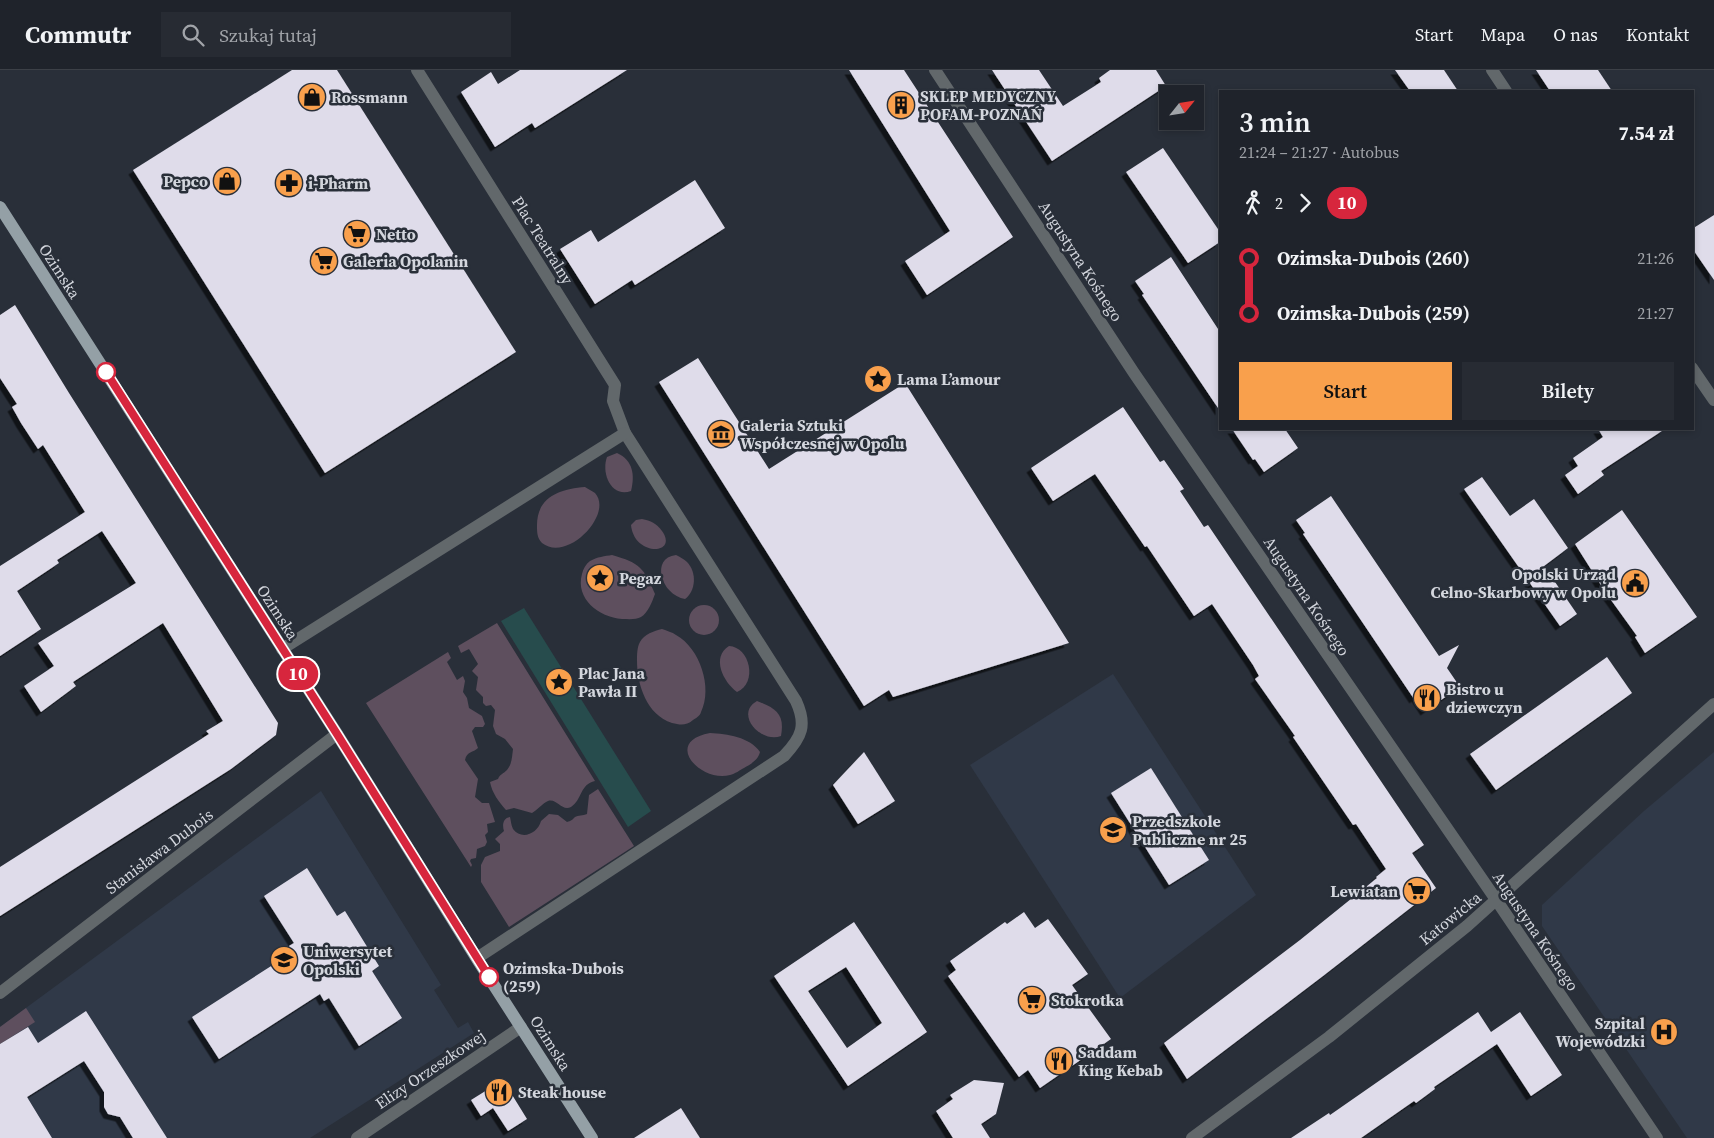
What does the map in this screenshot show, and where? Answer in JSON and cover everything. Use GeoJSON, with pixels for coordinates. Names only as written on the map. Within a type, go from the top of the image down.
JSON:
{"type":"FeatureCollection","features":[{"type":"Feature","properties":{"kind":"main road","name":"Ozimska"},"geometry":{"type":"LineString","coordinates":[[0,207],[337,734],[592,1138]]}},
{"type":"Feature","properties":{"kind":"street","name":"Plac Teatralny"},"geometry":{"type":"LineString","coordinates":[[417,70],[615,385],[613,401],[625,433]]}},
{"type":"Feature","properties":{"kind":"street","name":"Augustyna Kośnego"},"geometry":{"type":"LineString","coordinates":[[935,70],[1134,373],[1497,901],[1657,1138]]}},
{"type":"Feature","properties":{"kind":"street"},"geometry":{"type":"LineString","coordinates":[[1492,70],[1505,90]]}},
{"type":"Feature","properties":{"kind":"street"},"geometry":{"type":"LineString","coordinates":[[1694,371],[1714,400]]}},
{"type":"Feature","properties":{"kind":"street"},"geometry":{"type":"LineString","coordinates":[[282,648],[625,433],[796,701],[802,714],[802,727],[800,736],[784,756],[477,958]]}},
{"type":"Feature","properties":{"kind":"street","name":"Katowicka"},"geometry":{"type":"LineString","coordinates":[[1192,1138],[1328,1037],[1497,901],[1714,704]]}},
{"type":"Feature","properties":{"kind":"street","name":"Stanisława Dubois"},"geometry":{"type":"LineString","coordinates":[[0,993],[337,734]]}},
{"type":"Feature","properties":{"kind":"street","name":"Elizy Orzeszkowej"},"geometry":{"type":"LineString","coordinates":[[357,1138],[521,1027]]}},
{"type":"Feature","properties":{"kind":"shaded area"},"geometry":{"type":"Polygon","coordinates":[[[617,453],[630,464],[632,469],[631,491],[618,491],[609,483],[605,463],[607,457],[617,453]]]}},
{"type":"Feature","properties":{"kind":"shaded area"},"geometry":{"type":"Polygon","coordinates":[[[585,487],[595,493],[599,502],[598,512],[593,523],[575,542],[564,547],[552,547],[542,543],[538,537],[537,525],[538,515],[546,501],[552,496],[567,490],[585,487]]]}},
{"type":"Feature","properties":{"kind":"shaded area"},"geometry":{"type":"Polygon","coordinates":[[[642,519],[658,526],[666,539],[665,545],[654,549],[640,543],[634,535],[631,525],[636,520],[642,519]]]}},
{"type":"Feature","properties":{"kind":"shaded area"},"geometry":{"type":"Polygon","coordinates":[[[612,555],[629,561],[640,568],[648,578],[655,594],[648,610],[639,618],[622,619],[605,615],[591,605],[582,591],[582,574],[587,564],[595,559],[612,555]]]}},
{"type":"Feature","properties":{"kind":"shaded area"},"geometry":{"type":"Polygon","coordinates":[[[676,555],[687,562],[694,576],[693,586],[689,596],[685,599],[670,591],[662,577],[661,569],[663,563],[668,558],[676,555]]]}},
{"type":"Feature","properties":{"kind":"shaded area"},"geometry":{"type":"Polygon","coordinates":[[[704,605],[715,609],[719,620],[715,631],[704,635],[693,631],[689,620],[693,609],[704,605]]]}},
{"type":"Feature","properties":{"kind":"shaded area"},"geometry":{"type":"Polygon","coordinates":[[[524,608],[651,811],[628,827],[501,621],[524,608]]]}},
{"type":"Feature","properties":{"kind":"shaded area"},"geometry":{"type":"Polygon","coordinates":[[[497,623],[595,781],[586,785],[575,804],[571,807],[565,808],[554,801],[548,801],[532,813],[514,808],[506,810],[492,790],[490,782],[498,779],[509,768],[513,749],[505,739],[496,734],[493,726],[495,710],[491,705],[486,706],[483,703],[483,697],[476,690],[478,677],[472,671],[478,664],[469,649],[461,653],[458,646],[497,623]]]}},
{"type":"Feature","properties":{"kind":"shaded area"},"geometry":{"type":"Polygon","coordinates":[[[662,629],[673,633],[692,649],[698,659],[705,681],[706,692],[699,716],[685,724],[680,725],[663,719],[650,706],[641,689],[637,670],[639,644],[647,635],[662,629]]]}},
{"type":"Feature","properties":{"kind":"shaded area"},"geometry":{"type":"Polygon","coordinates":[[[729,646],[742,652],[749,666],[748,681],[737,692],[727,682],[721,669],[721,656],[729,646]]]}},
{"type":"Feature","properties":{"kind":"shaded area"},"geometry":{"type":"Polygon","coordinates":[[[448,652],[451,658],[447,662],[457,680],[463,676],[465,681],[463,692],[467,698],[469,708],[482,716],[485,724],[483,727],[475,727],[472,731],[478,748],[469,754],[465,760],[478,779],[475,797],[482,803],[489,803],[495,822],[487,824],[488,832],[485,835],[487,842],[485,846],[477,849],[476,858],[470,861],[471,867],[366,703],[448,652]]]}},
{"type":"Feature","properties":{"kind":"shaded area","name":"Przedszkole Publiczne nr 25"},"geometry":{"type":"Polygon","coordinates":[[[1113,674],[1256,895],[1120,998],[970,765],[1113,674]]]}},
{"type":"Feature","properties":{"kind":"shaded area"},"geometry":{"type":"Polygon","coordinates":[[[757,701],[769,706],[778,713],[782,722],[781,736],[766,736],[753,726],[749,720],[748,713],[757,701]]]}},
{"type":"Feature","properties":{"kind":"shaded area"},"geometry":{"type":"Polygon","coordinates":[[[710,733],[731,735],[744,740],[756,747],[760,752],[759,755],[752,763],[732,774],[719,776],[708,773],[698,768],[691,760],[688,752],[689,744],[696,738],[710,733]]]}},
{"type":"Feature","properties":{"kind":"shaded area","name":"Szpital Wojewódzki"},"geometry":{"type":"Polygon","coordinates":[[[1714,752],[1714,1138],[1687,1138],[1542,926],[1542,905],[1644,811],[1714,752]]]}},
{"type":"Feature","properties":{"kind":"shaded area"},"geometry":{"type":"Polygon","coordinates":[[[598,789],[634,846],[509,927],[481,882],[481,865],[485,857],[500,851],[500,844],[495,839],[504,831],[504,820],[510,817],[513,829],[517,833],[525,835],[537,829],[541,821],[549,814],[558,815],[568,822],[576,816],[587,814],[589,795],[598,789]]]}},
{"type":"Feature","properties":{"kind":"shaded area","name":"Uniwersytet Opolski"},"geometry":{"type":"Polygon","coordinates":[[[321,791],[441,985],[434,990],[458,1028],[468,1022],[474,1033],[310,1138],[0,1138],[0,1027],[321,791]]]}},
{"type":"Feature","properties":{"kind":"shaded area"},"geometry":{"type":"Polygon","coordinates":[[[26,1008],[35,1022],[0,1044],[0,1027],[26,1008]]]}},
{"type":"Feature","properties":{"kind":"building","name":"Galeria Opolanin"},"geometry":{"type":"Polygon","coordinates":[[[292,70],[337,70],[516,352],[325,473],[133,170],[292,70]]]}},
{"type":"Feature","properties":{"kind":"building"},"geometry":{"type":"Polygon","coordinates":[[[520,70],[627,70],[535,128],[532,123],[495,147],[461,92],[491,72],[498,84],[520,70]]]}},
{"type":"Feature","properties":{"kind":"building"},"geometry":{"type":"Polygon","coordinates":[[[849,70],[904,70],[1013,237],[927,295],[905,261],[950,231],[849,70]]]}},
{"type":"Feature","properties":{"kind":"building"},"geometry":{"type":"Polygon","coordinates":[[[992,70],[1039,70],[1063,106],[1101,82],[1099,78],[1110,70],[1156,70],[1165,85],[1159,85],[1159,91],[1052,161],[992,70]]]}},
{"type":"Feature","properties":{"kind":"building"},"geometry":{"type":"Polygon","coordinates":[[[1395,70],[1444,70],[1457,90],[1409,90],[1395,70]]]}},
{"type":"Feature","properties":{"kind":"building"},"geometry":{"type":"Polygon","coordinates":[[[1536,70],[1598,70],[1611,90],[1549,90],[1536,70]]]}},
{"type":"Feature","properties":{"kind":"building"},"geometry":{"type":"Polygon","coordinates":[[[1163,148],[1219,231],[1219,243],[1188,263],[1126,172],[1163,148]]]}},
{"type":"Feature","properties":{"kind":"building"},"geometry":{"type":"Polygon","coordinates":[[[695,180],[725,228],[635,285],[632,280],[595,304],[560,249],[591,230],[598,242],[695,180]]]}},
{"type":"Feature","properties":{"kind":"building"},"geometry":{"type":"Polygon","coordinates":[[[1714,215],[1714,280],[1694,251],[1694,228],[1714,215]]]}},
{"type":"Feature","properties":{"kind":"building"},"geometry":{"type":"Polygon","coordinates":[[[1171,257],[1219,330],[1219,410],[1142,295],[1144,294],[1135,281],[1171,257]]]}},
{"type":"Feature","properties":{"kind":"building"},"geometry":{"type":"Polygon","coordinates":[[[15,305],[278,723],[276,735],[231,769],[0,916],[0,867],[209,734],[206,731],[223,721],[163,623],[73,682],[76,686],[41,712],[24,686],[54,666],[38,643],[136,583],[102,531],[57,560],[59,563],[17,591],[41,629],[0,656],[0,566],[85,512],[43,445],[38,449],[21,423],[12,407],[17,404],[0,378],[0,315],[15,305]]]}},
{"type":"Feature","properties":{"kind":"building"},"geometry":{"type":"Polygon","coordinates":[[[698,358],[769,469],[905,383],[1069,643],[893,697],[889,690],[864,706],[659,382],[698,358]]]}},
{"type":"Feature","properties":{"kind":"building"},"geometry":{"type":"Polygon","coordinates":[[[1123,407],[1160,462],[1164,460],[1184,489],[1180,491],[1204,527],[1208,525],[1424,845],[1412,853],[1436,888],[1187,1079],[1164,1043],[1300,940],[1386,869],[1356,824],[1353,825],[1293,737],[1295,736],[1255,679],[1259,676],[1253,665],[1212,604],[1194,616],[1095,474],[1053,501],[1031,468],[1123,407]]]}},
{"type":"Feature","properties":{"kind":"building"},"geometry":{"type":"Polygon","coordinates":[[[1233,430],[1286,430],[1298,448],[1264,472],[1255,459],[1253,460],[1233,430]]]}},
{"type":"Feature","properties":{"kind":"building"},"geometry":{"type":"Polygon","coordinates":[[[1599,430],[1663,430],[1601,471],[1604,475],[1578,494],[1565,475],[1578,466],[1573,458],[1603,437],[1599,430]]]}},
{"type":"Feature","properties":{"kind":"building"},"geometry":{"type":"Polygon","coordinates":[[[1482,477],[1510,516],[1534,499],[1568,548],[1544,566],[1577,614],[1560,626],[1464,489],[1482,477]]]}},
{"type":"Feature","properties":{"kind":"building"},"geometry":{"type":"Polygon","coordinates":[[[1331,496],[1439,656],[1459,645],[1447,668],[1460,687],[1425,711],[1416,697],[1414,699],[1303,534],[1305,533],[1296,520],[1331,496]]]}},
{"type":"Feature","properties":{"kind":"building"},"geometry":{"type":"Polygon","coordinates":[[[1622,510],[1697,617],[1645,653],[1635,637],[1637,636],[1606,593],[1575,544],[1622,510]]]}},
{"type":"Feature","properties":{"kind":"building"},"geometry":{"type":"Polygon","coordinates":[[[1607,657],[1632,693],[1496,790],[1470,754],[1607,657]]]}},
{"type":"Feature","properties":{"kind":"building"},"geometry":{"type":"Polygon","coordinates":[[[864,752],[895,801],[858,824],[833,785],[864,752]]]}},
{"type":"Feature","properties":{"kind":"building"},"geometry":{"type":"Polygon","coordinates":[[[1151,768],[1209,860],[1169,885],[1111,793],[1151,768]]]}},
{"type":"Feature","properties":{"kind":"building"},"geometry":{"type":"Polygon","coordinates":[[[307,868],[337,916],[345,911],[379,966],[372,971],[402,1018],[359,1046],[329,998],[324,1001],[320,994],[219,1059],[192,1017],[293,952],[289,946],[294,943],[264,896],[307,868]]]}},
{"type":"Feature","properties":{"kind":"building"},"geometry":{"type":"Polygon","coordinates":[[[1024,912],[1035,928],[1048,919],[1088,974],[1072,985],[1111,1039],[1040,1088],[1028,1070],[1019,1077],[948,976],[956,970],[950,961],[1005,922],[1007,924],[1024,912]]]}},
{"type":"Feature","properties":{"kind":"building"},"geometry":{"type":"Polygon","coordinates":[[[854,922],[927,1032],[848,1086],[774,976],[854,922]],[[846,967],[808,991],[847,1048],[882,1023],[846,967]]]}},
{"type":"Feature","properties":{"kind":"building"},"geometry":{"type":"Polygon","coordinates":[[[86,1011],[167,1138],[133,1138],[120,1117],[108,1114],[104,1107],[104,1092],[84,1061],[27,1097],[52,1138],[0,1138],[0,1044],[28,1027],[38,1043],[86,1011]]]}},
{"type":"Feature","properties":{"kind":"building"},"geometry":{"type":"Polygon","coordinates":[[[1478,1012],[1491,1032],[1520,1012],[1562,1075],[1531,1096],[1497,1044],[1434,1087],[1435,1089],[1416,1103],[1414,1101],[1361,1138],[1291,1138],[1329,1113],[1330,1115],[1478,1012]]]}},
{"type":"Feature","properties":{"kind":"building"},"geometry":{"type":"Polygon","coordinates":[[[503,1080],[527,1119],[508,1131],[493,1108],[481,1116],[471,1100],[503,1080]]]}},
{"type":"Feature","properties":{"kind":"building"},"geometry":{"type":"Polygon","coordinates":[[[974,1080],[1004,1083],[996,1114],[981,1124],[990,1138],[953,1138],[936,1111],[953,1099],[950,1095],[974,1080]]]}},
{"type":"Feature","properties":{"kind":"building"},"geometry":{"type":"Polygon","coordinates":[[[681,1108],[700,1138],[634,1138],[681,1108]]]}},
{"type":"Feature","properties":{"kind":"bus line","name":"10"},"geometry":{"type":"LineString","coordinates":[[106,372],[337,734],[489,977]]}},
{"type":"Feature","properties":{"kind":"place","name":"Rossmann"},"geometry":{"type":"Point","coordinates":[312,97]}},
{"type":"Feature","properties":{"kind":"place","name":"SKLEP MEDYCZNY POFAM-POZNAŃ"},"geometry":{"type":"Point","coordinates":[901,105]}},
{"type":"Feature","properties":{"kind":"place","name":"Pepco"},"geometry":{"type":"Point","coordinates":[227,181]}},
{"type":"Feature","properties":{"kind":"place","name":"i-Pharm"},"geometry":{"type":"Point","coordinates":[289,183]}},
{"type":"Feature","properties":{"kind":"place","name":"Netto"},"geometry":{"type":"Point","coordinates":[357,234]}},
{"type":"Feature","properties":{"kind":"place","name":"Galeria Opolanin"},"geometry":{"type":"Point","coordinates":[324,261]}},
{"type":"Feature","properties":{"kind":"place","name":"Lama L’amour"},"geometry":{"type":"Point","coordinates":[878,379]}},
{"type":"Feature","properties":{"kind":"place","name":"Galeria Sztuki Współczesnej w Opolu"},"geometry":{"type":"Point","coordinates":[721,434]}},
{"type":"Feature","properties":{"kind":"place","name":"Pegaz"},"geometry":{"type":"Point","coordinates":[600,578]}},
{"type":"Feature","properties":{"kind":"place","name":"Opolski Urząd Celno-Skarbowy w Opolu"},"geometry":{"type":"Point","coordinates":[1635,583]}},
{"type":"Feature","properties":{"kind":"place","name":"Plac Jana Pawła II"},"geometry":{"type":"Point","coordinates":[559,682]}},
{"type":"Feature","properties":{"kind":"place","name":"Bistro u dziewczyn"},"geometry":{"type":"Point","coordinates":[1427,698]}},
{"type":"Feature","properties":{"kind":"place","name":"Przedszkole Publiczne nr 25"},"geometry":{"type":"Point","coordinates":[1113,830]}},
{"type":"Feature","properties":{"kind":"place","name":"Lewiatan"},"geometry":{"type":"Point","coordinates":[1417,891]}},
{"type":"Feature","properties":{"kind":"place","name":"Uniwersytet Opolski"},"geometry":{"type":"Point","coordinates":[284,960]}},
{"type":"Feature","properties":{"kind":"place","name":"Ozimska-Dubois (259)"},"geometry":{"type":"Point","coordinates":[489,977]}},
{"type":"Feature","properties":{"kind":"place","name":"Stokrotka"},"geometry":{"type":"Point","coordinates":[1032,1000]}},
{"type":"Feature","properties":{"kind":"place","name":"Szpital Wojewódzki"},"geometry":{"type":"Point","coordinates":[1664,1032]}},
{"type":"Feature","properties":{"kind":"place","name":"Saddam King Kebab"},"geometry":{"type":"Point","coordinates":[1059,1061]}},
{"type":"Feature","properties":{"kind":"place","name":"Steak house"},"geometry":{"type":"Point","coordinates":[499,1092]}}]}
